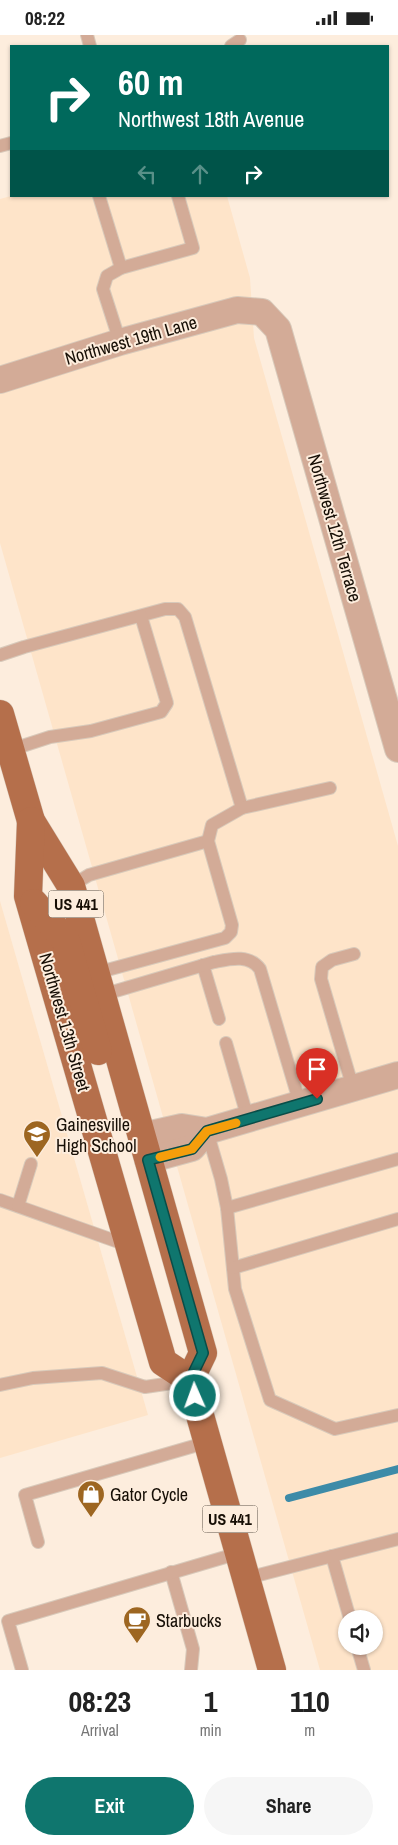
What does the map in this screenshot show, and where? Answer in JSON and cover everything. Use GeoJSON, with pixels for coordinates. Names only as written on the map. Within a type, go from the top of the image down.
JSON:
{"type":"FeatureCollection","features":[{"type":"Feature","properties":{"kind":"main road","name":"Northwest 13th Street"},"geometry":{"type":"LineString","coordinates":[[0,714],[30,821],[71,885],[203,1353],[190,1380],[163,1362],[28,896],[30,821]]}},
{"type":"Feature","properties":{"kind":"main road"},"geometry":{"type":"LineString","coordinates":[[28,896],[66,941],[125,1139],[131,1148],[145,1148]]}},
{"type":"Feature","properties":{"kind":"main road","name":"US 441"},"geometry":{"type":"LineString","coordinates":[[190,1380],[272,1670]]}},
{"type":"Feature","properties":{"kind":"street","name":"Northwest 19th Lane"},"geometry":{"type":"LineString","coordinates":[[0,380],[120,342],[237,309],[262,312]]}},
{"type":"Feature","properties":{"kind":"street","name":"Northwest 12th Terrace"},"geometry":{"type":"LineString","coordinates":[[262,312],[278,329],[398,749]]}},
{"type":"Feature","properties":{"kind":"street"},"geometry":{"type":"LineString","coordinates":[[145,1148],[192,1149],[207,1131],[398,1075]]}},
{"type":"Feature","properties":{"kind":"lane"},"geometry":{"type":"LineString","coordinates":[[99,197],[121,269]]}},
{"type":"Feature","properties":{"kind":"lane"},"geometry":{"type":"LineString","coordinates":[[120,342],[103,289],[107,276],[121,269],[193,248],[178,197]]}},
{"type":"Feature","properties":{"kind":"lane"},"geometry":{"type":"LineString","coordinates":[[0,655],[164,609],[178,609],[185,617],[242,808]]}},
{"type":"Feature","properties":{"kind":"lane"},"geometry":{"type":"LineString","coordinates":[[10,750],[50,737],[91,731],[161,712],[167,703],[141,616]]}},
{"type":"Feature","properties":{"kind":"lane"},"geometry":{"type":"LineString","coordinates":[[99,984],[225,938],[231,932],[232,925],[208,841],[212,825],[242,808],[330,789]]}},
{"type":"Feature","properties":{"kind":"lane"},"geometry":{"type":"LineString","coordinates":[[71,885],[88,875],[208,841]]}},
{"type":"Feature","properties":{"kind":"lane"},"geometry":{"type":"LineString","coordinates":[[353,1088],[321,979],[322,967],[332,960],[354,954]]}},
{"type":"Feature","properties":{"kind":"lane"},"geometry":{"type":"LineString","coordinates":[[99,984],[233,958],[246,959],[256,963],[260,969],[300,1104]]}},
{"type":"Feature","properties":{"kind":"lane"},"geometry":{"type":"LineString","coordinates":[[204,965],[219,1019]]}},
{"type":"Feature","properties":{"kind":"lane"},"geometry":{"type":"LineString","coordinates":[[226,1043],[248,1119]]}},
{"type":"Feature","properties":{"kind":"lane"},"geometry":{"type":"LineString","coordinates":[[207,1131],[227,1208],[235,1289],[270,1400],[335,1429],[398,1415]]}},
{"type":"Feature","properties":{"kind":"lane"},"geometry":{"type":"LineString","coordinates":[[227,1208],[398,1159]]}},
{"type":"Feature","properties":{"kind":"lane"},"geometry":{"type":"LineString","coordinates":[[18,1206],[31,1164]]}},
{"type":"Feature","properties":{"kind":"lane"},"geometry":{"type":"LineString","coordinates":[[0,1199],[129,1245]]}},
{"type":"Feature","properties":{"kind":"lane"},"geometry":{"type":"LineString","coordinates":[[233,1268],[398,1219]]}},
{"type":"Feature","properties":{"kind":"lane"},"geometry":{"type":"LineString","coordinates":[[0,1385],[33,1377],[102,1373],[145,1387],[190,1380]]}},
{"type":"Feature","properties":{"kind":"lane"},"geometry":{"type":"LineString","coordinates":[[38,1542],[25,1495],[208,1443]]}},
{"type":"Feature","properties":{"kind":"lane"},"geometry":{"type":"LineString","coordinates":[[22,1670],[8,1621],[171,1572],[332,1556],[398,1539]]}},
{"type":"Feature","properties":{"kind":"lane"},"geometry":{"type":"LineString","coordinates":[[332,1556],[347,1610]]}},
{"type":"Feature","properties":{"kind":"lane"},"geometry":{"type":"LineString","coordinates":[[171,1572],[193,1649],[191,1670]]}},
{"type":"Feature","properties":{"kind":"lane"},"geometry":{"type":"LineString","coordinates":[[360,1655],[364,1670]]}},
{"type":"Feature","properties":{"kind":"shaded area"},"geometry":{"type":"Polygon","coordinates":[[[10,196],[227,197],[250,278],[254,338],[398,846],[398,1670],[320,1670],[0,543],[0,199],[10,196]]]}},
{"type":"Feature","properties":{"kind":"shaded area","name":"Gainesville High School"},"geometry":{"type":"Polygon","coordinates":[[[0,901],[148,1415],[0,1458],[0,901]]]}},
{"type":"Feature","properties":{"kind":"waterway"},"geometry":{"type":"LineString","coordinates":[[289,1498],[398,1469]]}},
{"type":"Feature","properties":{"kind":"slow traffic"},"geometry":{"type":"LineString","coordinates":[[160,1157],[192,1149],[207,1131],[236,1123]]}},
{"type":"Feature","properties":{"kind":"place","name":"Gainesville High School"},"geometry":{"type":"Point","coordinates":[37,1158]}},
{"type":"Feature","properties":{"kind":"place","name":"Gator Cycle"},"geometry":{"type":"Point","coordinates":[91,1518]}},
{"type":"Feature","properties":{"kind":"place","name":"Starbucks"},"geometry":{"type":"Point","coordinates":[137,1644]}},
{"type":"Feature","properties":{"kind":"route"},"geometry":{"type":"LineString","coordinates":[[195,1396],[190,1380],[203,1353],[148,1160],[192,1149],[207,1131],[317,1099]]}}]}
